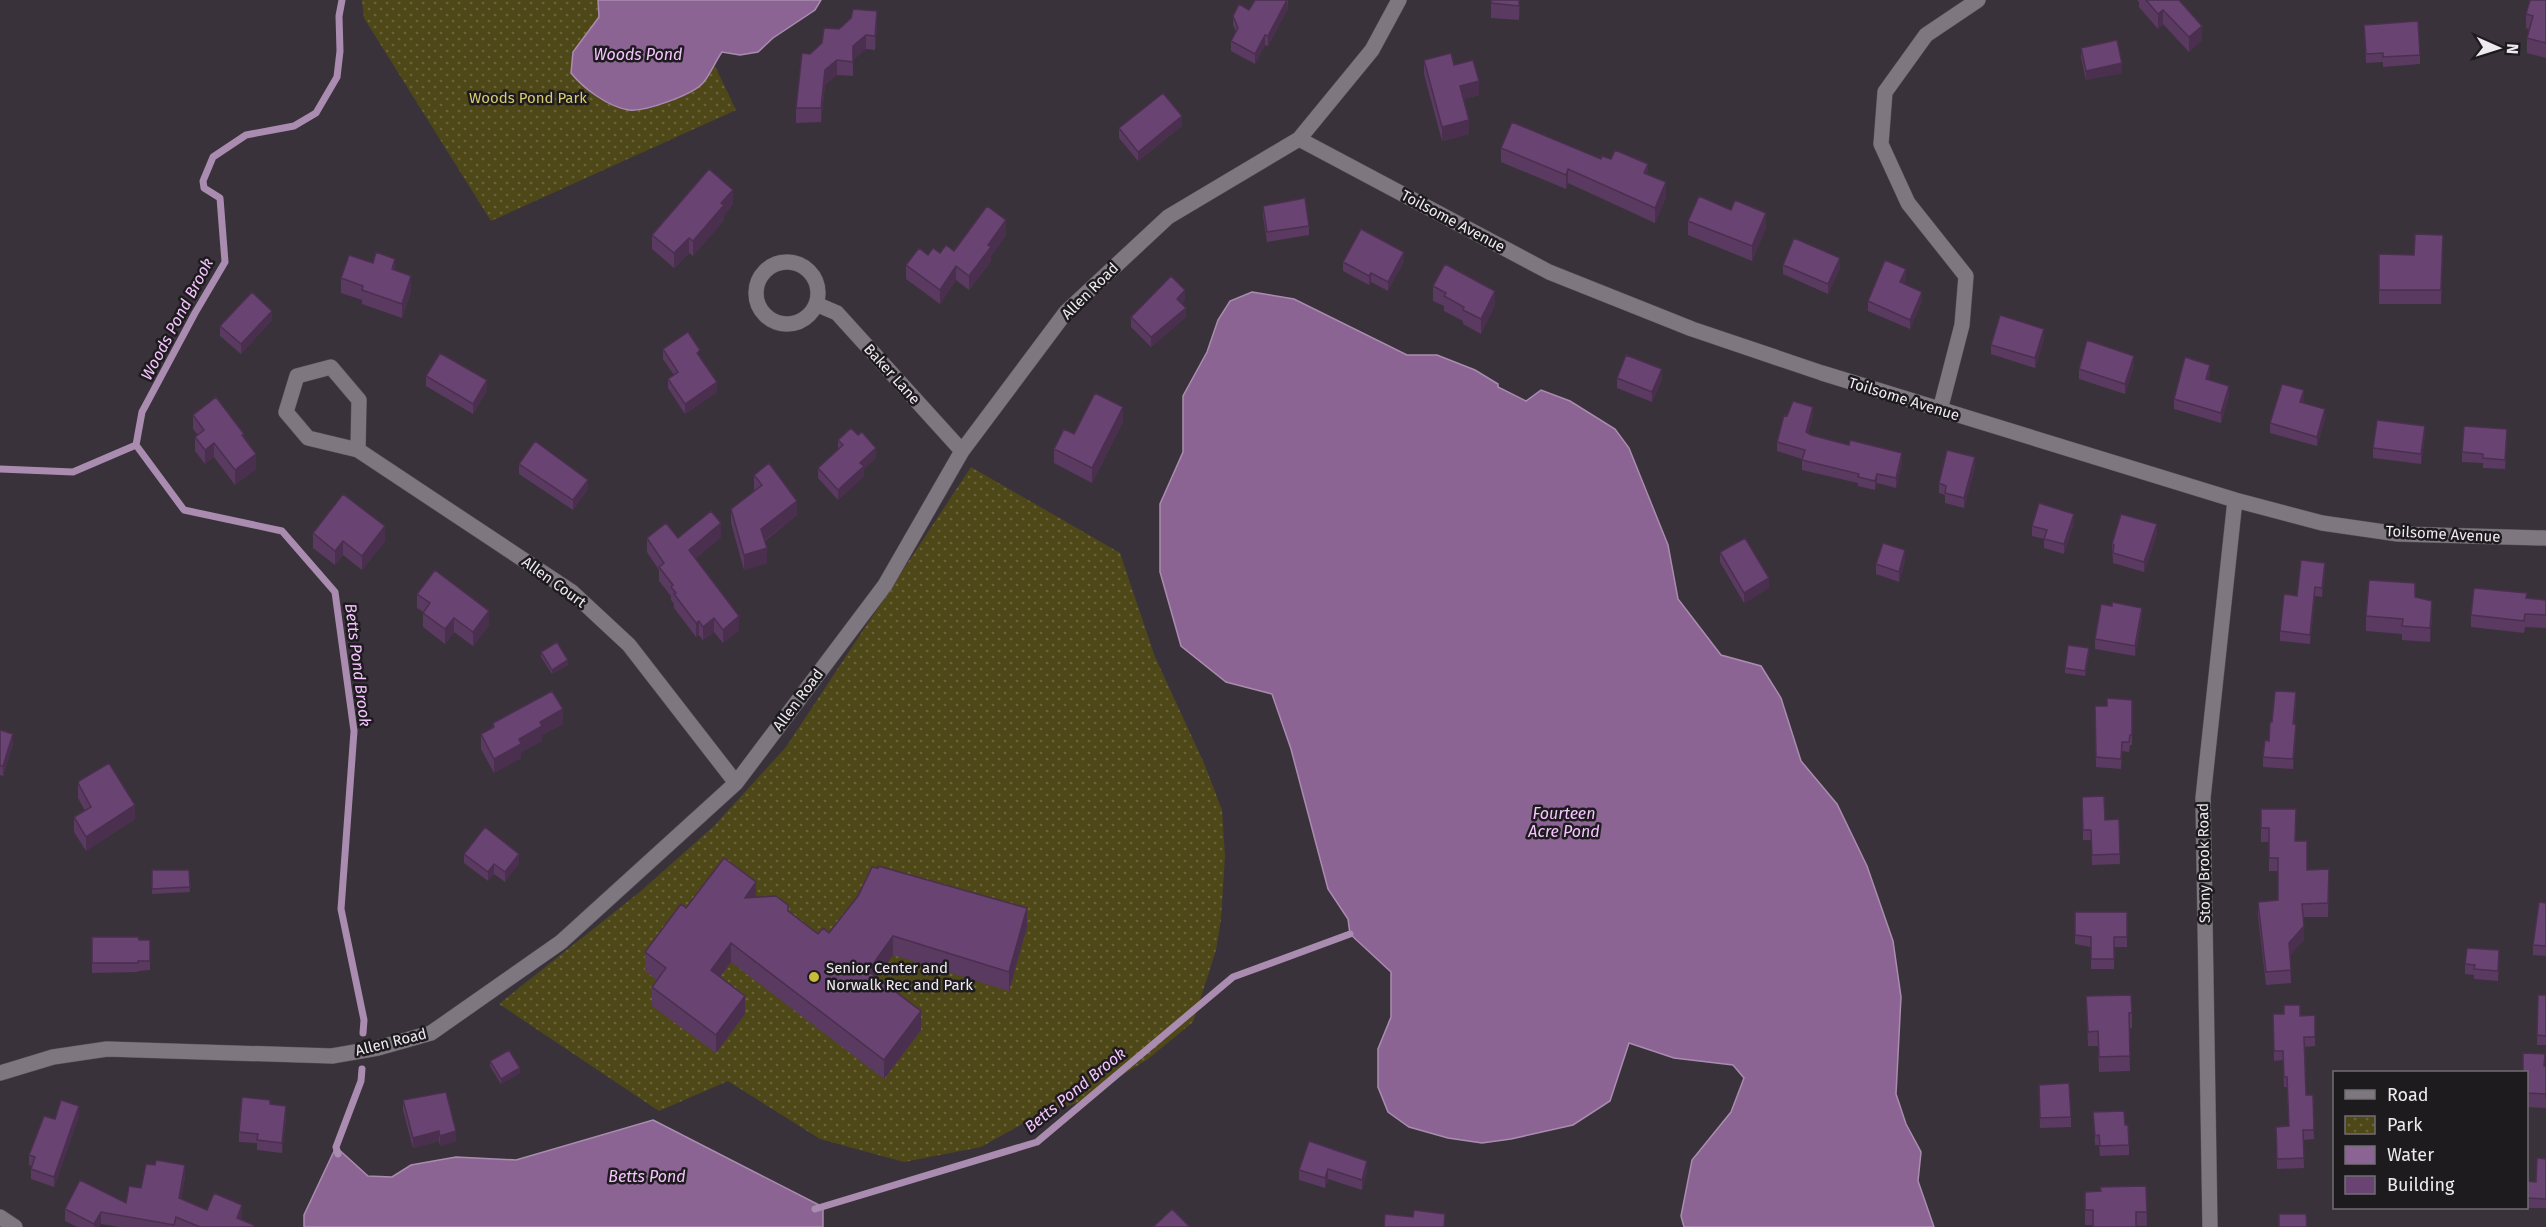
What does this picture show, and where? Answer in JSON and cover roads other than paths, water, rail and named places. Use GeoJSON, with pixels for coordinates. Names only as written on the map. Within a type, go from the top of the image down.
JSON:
{"type":"FeatureCollection","features":[{"type":"Feature","properties":{"kind":"street","name":"Allen Road"},"geometry":{"type":"LineString","coordinates":[[0,1072],[53,1057],[107,1049],[332,1056],[378,1048],[431,1034],[561,942],[736,783],[885,585],[962,451],[1066,312],[1168,217],[1299,139],[1372,50],[1399,0]]}},
{"type":"Feature","properties":{"kind":"street"},"geometry":{"type":"LineString","coordinates":[[1940,410],[1962,325],[1966,276],[1908,203],[1881,144],[1885,92],[1926,35],[1978,0]]}},
{"type":"Feature","properties":{"kind":"street","name":"Toilsome Avenue"},"geometry":{"type":"LineString","coordinates":[[1299,139],[1549,272],[1692,329],[1940,410],[2235,500],[2322,523],[2398,534],[2546,538]]}},
{"type":"Feature","properties":{"kind":"street"},"geometry":{"type":"LineString","coordinates":[[787,262],[798,264],[808,271],[815,281],[818,292],[816,304],[810,314],[800,321],[788,324],[776,322],[759,306],[757,294],[759,282],[765,272],[775,265],[787,262]]}},
{"type":"Feature","properties":{"kind":"street","name":"Baker Lane"},"geometry":{"type":"LineString","coordinates":[[816,304],[837,313],[962,451]]}},
{"type":"Feature","properties":{"kind":"street","name":"Allen Court"},"geometry":{"type":"LineString","coordinates":[[358,450],[359,400],[331,367],[297,376],[286,412],[308,438],[358,450],[572,592],[629,645],[736,783]]}},
{"type":"Feature","properties":{"kind":"street","name":"Stony Brook Road"},"geometry":{"type":"LineString","coordinates":[[2210,1227],[2203,798],[2235,500]]}},
{"type":"Feature","properties":{"kind":"street"},"geometry":{"type":"LineString","coordinates":[[0,1216],[15,1227]]}},
{"type":"Feature","properties":{"kind":"water","name":"Woods Pond"},"geometry":{"type":"Polygon","coordinates":[[[598,0],[821,0],[815,10],[773,38],[758,52],[740,55],[722,52],[707,78],[696,88],[656,106],[629,110],[613,105],[597,96],[571,73],[573,52],[599,17],[598,0]]]}},
{"type":"Feature","properties":{"kind":"water","name":"Fourteen Acre Pond"},"geometry":{"type":"Polygon","coordinates":[[[1252,292],[1294,299],[1407,355],[1437,355],[1475,370],[1498,384],[1498,387],[1526,401],[1541,390],[1570,401],[1615,429],[1629,448],[1668,545],[1678,599],[1721,655],[1761,666],[1781,698],[1801,761],[1837,804],[1867,866],[1893,941],[1901,997],[1896,1094],[1906,1124],[1921,1152],[1918,1181],[1934,1227],[1684,1227],[1681,1216],[1692,1160],[1731,1112],[1744,1078],[1733,1065],[1674,1058],[1629,1043],[1610,1101],[1573,1125],[1482,1143],[1448,1138],[1409,1127],[1388,1112],[1378,1087],[1378,1049],[1391,1017],[1391,972],[1350,934],[1348,919],[1328,889],[1291,749],[1272,694],[1226,682],[1181,646],[1160,572],[1160,504],[1183,452],[1183,396],[1207,352],[1218,320],[1230,301],[1252,292]]]}},
{"type":"Feature","properties":{"kind":"water","name":"Betts Pond"},"geometry":{"type":"Polygon","coordinates":[[[653,1120],[823,1207],[823,1227],[304,1227],[304,1215],[336,1147],[368,1176],[392,1177],[411,1165],[456,1157],[516,1160],[653,1120]]]}},
{"type":"Feature","properties":{"kind":"waterway","name":"Woods Pond Brook"},"geometry":{"type":"LineString","coordinates":[[136,445],[142,412],[225,262],[220,198],[204,188],[203,181],[213,157],[246,135],[294,126],[316,113],[337,77],[340,51],[339,16],[342,0]]}},
{"type":"Feature","properties":{"kind":"waterway","name":"Betts Pond Brook"},"geometry":{"type":"LineString","coordinates":[[136,445],[184,510],[282,531],[335,592],[354,731],[341,909],[364,1020],[363,1033]]}},
{"type":"Feature","properties":{"kind":"waterway","name":"Betts Pond Brook"},"geometry":{"type":"LineString","coordinates":[[0,469],[73,472],[136,445]]}},
{"type":"Feature","properties":{"kind":"waterway","name":"Betts Pond Brook"},"geometry":{"type":"LineString","coordinates":[[815,1209],[1037,1142],[1233,977],[1350,934]]}},
{"type":"Feature","properties":{"kind":"waterway","name":"Betts Pond Brook"},"geometry":{"type":"LineString","coordinates":[[338,1154],[336,1147],[361,1081],[362,1069]]}},
{"type":"Feature","properties":{"kind":"place","name":"Senior Center and Norwalk Rec and Park"},"geometry":{"type":"Point","coordinates":[814,977]}},
{"type":"Feature","properties":{"kind":"park label","name":"Woods Pond Park"},"geometry":{"type":"Point","coordinates":[528,98]}}]}
